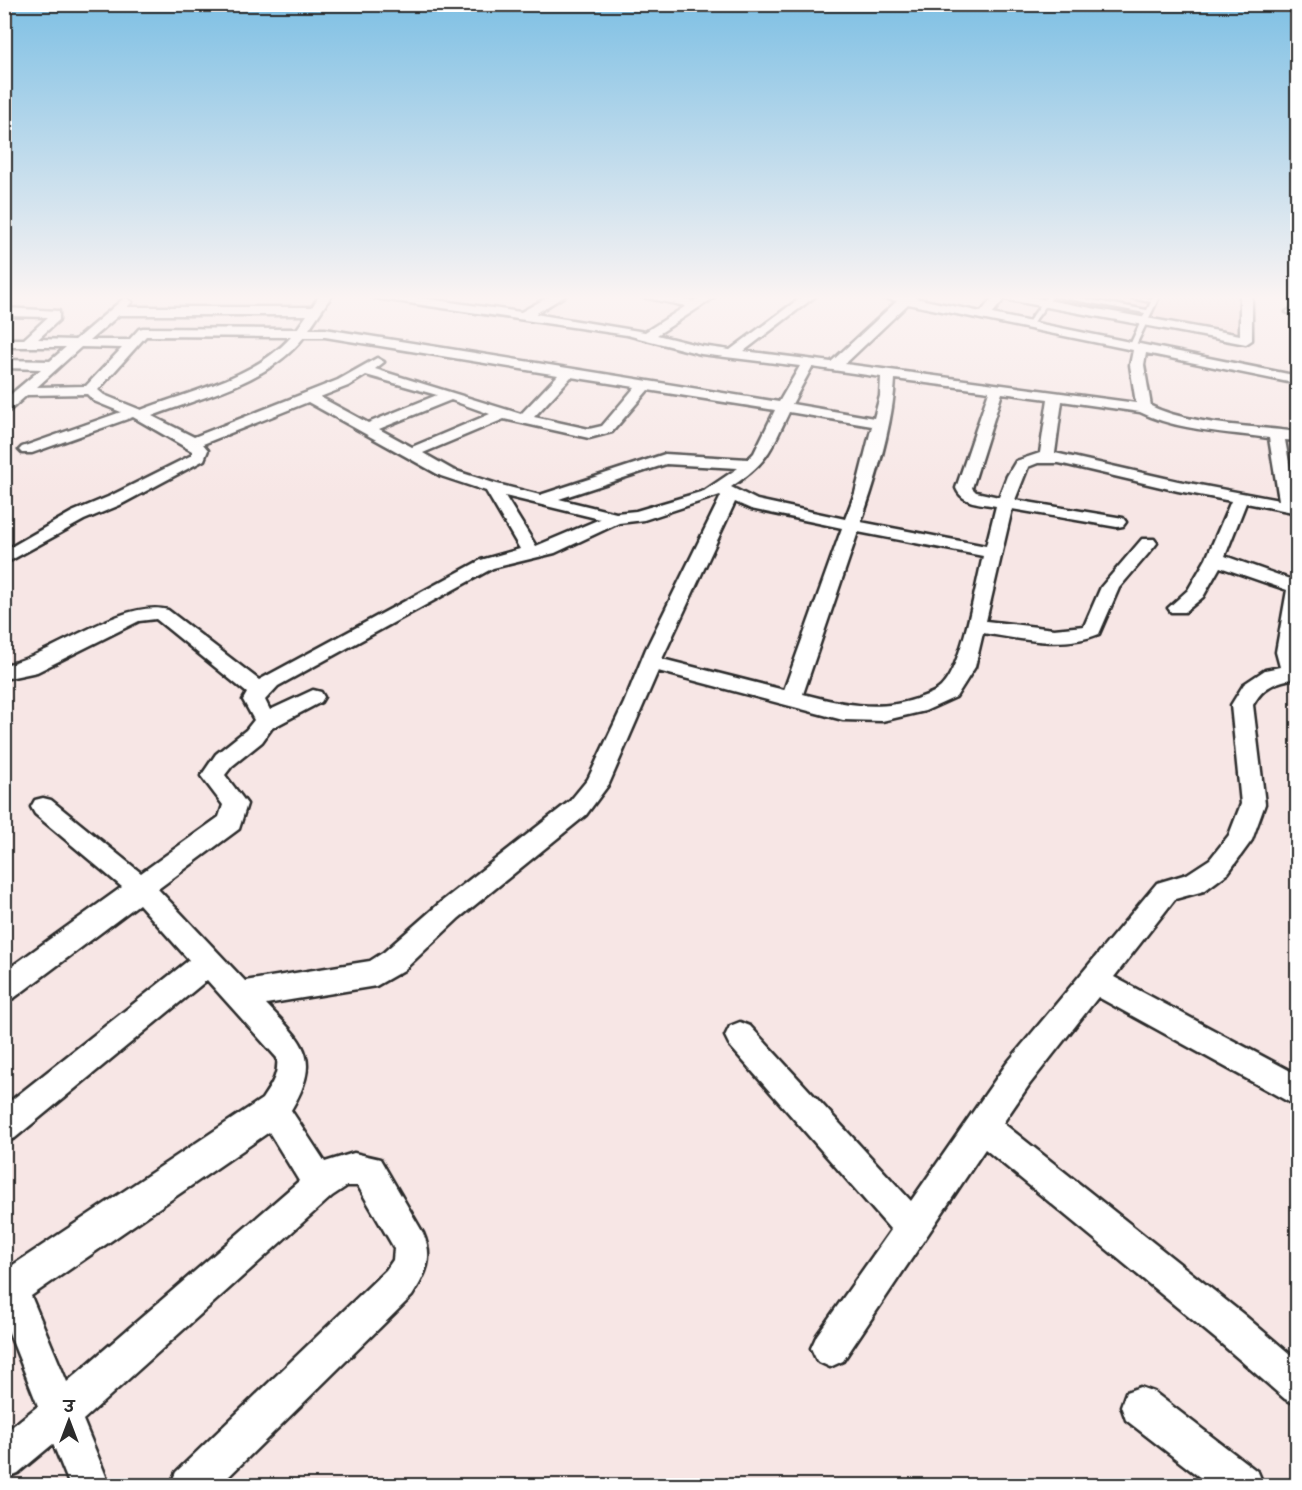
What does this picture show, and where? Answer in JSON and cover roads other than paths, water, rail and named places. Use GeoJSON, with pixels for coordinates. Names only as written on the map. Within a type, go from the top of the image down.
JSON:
{"type":"FeatureCollection","features":[{"type":"Feature","properties":{"kind":"street"},"geometry":{"type":"LineString","coordinates":[[30,365],[53,365]]}},
{"type":"Feature","properties":{"kind":"street"},"geometry":{"type":"LineString","coordinates":[[4,408],[20,385],[36,380],[53,365]]}},
{"type":"Feature","properties":{"kind":"street"},"geometry":{"type":"LineString","coordinates":[[90,390],[113,365]]}},
{"type":"Feature","properties":{"kind":"street"},"geometry":{"type":"LineString","coordinates":[[27,450],[243,375],[261,365]]}},
{"type":"Feature","properties":{"kind":"street"},"geometry":{"type":"LineString","coordinates":[[193,442],[343,383],[373,365]]}},
{"type":"Feature","properties":{"kind":"street"},"geometry":{"type":"LineString","coordinates":[[520,365],[880,423]]}},
{"type":"Feature","properties":{"kind":"street"},"geometry":{"type":"LineString","coordinates":[[241,995],[376,973],[394,961],[450,910],[578,808],[597,784],[635,703],[724,491],[761,455],[807,365]]}},
{"type":"Feature","properties":{"kind":"street"},"geometry":{"type":"LineString","coordinates":[[822,365],[1144,408]]}},
{"type":"Feature","properties":{"kind":"street"},"geometry":{"type":"LineString","coordinates":[[1137,365],[1144,408],[1149,413],[1167,418],[1298,437]]}},
{"type":"Feature","properties":{"kind":"street"},"geometry":{"type":"LineString","coordinates":[[1220,365],[1298,380]]}},
{"type":"Feature","properties":{"kind":"street"},"geometry":{"type":"LineString","coordinates":[[364,370],[451,395],[503,414],[578,432],[598,433],[608,429],[645,385]]}},
{"type":"Feature","properties":{"kind":"street"},"geometry":{"type":"LineString","coordinates":[[524,419],[567,372]]}},
{"type":"Feature","properties":{"kind":"street"},"geometry":{"type":"LineString","coordinates":[[791,699],[852,527],[887,396],[888,373]]}},
{"type":"Feature","properties":{"kind":"street"},"geometry":{"type":"LineString","coordinates":[[4,559],[78,516],[190,463],[199,457],[200,450],[193,442],[137,413],[99,398],[90,390],[20,385]]}},
{"type":"Feature","properties":{"kind":"street"},"geometry":{"type":"LineString","coordinates":[[997,387],[964,488],[966,493],[1005,503],[1117,522]]}},
{"type":"Feature","properties":{"kind":"street"},"geometry":{"type":"LineString","coordinates":[[368,428],[451,395]]}},
{"type":"Feature","properties":{"kind":"street"},"geometry":{"type":"LineString","coordinates":[[1047,457],[1056,396]]}},
{"type":"Feature","properties":{"kind":"street"},"geometry":{"type":"LineString","coordinates":[[310,397],[447,472],[492,488],[616,518]]}},
{"type":"Feature","properties":{"kind":"street"},"geometry":{"type":"LineString","coordinates":[[413,452],[503,414]]}},
{"type":"Feature","properties":{"kind":"street"},"geometry":{"type":"LineString","coordinates":[[651,663],[864,716],[884,715],[942,697],[949,692],[965,667],[1005,503],[1022,464],[1036,458],[1047,457],[1293,507],[1276,434]]}},
{"type":"Feature","properties":{"kind":"street"},"geometry":{"type":"LineString","coordinates":[[543,499],[664,459],[753,464]]}},
{"type":"Feature","properties":{"kind":"street"},"geometry":{"type":"LineString","coordinates":[[492,488],[531,554]]}},
{"type":"Feature","properties":{"kind":"street"},"geometry":{"type":"LineString","coordinates":[[4,989],[230,822],[235,804],[213,776],[223,760],[250,741],[262,729],[265,720],[255,700],[259,691],[271,681],[487,564],[504,558],[549,549],[616,518],[638,516],[724,491],[751,504],[852,527],[993,553]]}},
{"type":"Feature","properties":{"kind":"street"},"geometry":{"type":"LineString","coordinates":[[1178,608],[1196,593],[1215,559],[1240,498]]}},
{"type":"Feature","properties":{"kind":"street"},"geometry":{"type":"LineString","coordinates":[[975,626],[1065,635],[1087,634],[1092,630],[1110,587],[1148,543]]}},
{"type":"Feature","properties":{"kind":"street"},"geometry":{"type":"LineString","coordinates":[[830,1348],[1018,1074],[1166,891],[1195,883],[1219,866],[1240,840],[1252,804],[1242,705],[1251,689],[1272,675],[1294,671],[1286,652],[1297,588],[1215,559]]}},
{"type":"Feature","properties":{"kind":"street"},"geometry":{"type":"LineString","coordinates":[[4,672],[30,667],[132,617],[150,613],[161,614],[259,691]]}},
{"type":"Feature","properties":{"kind":"street"},"geometry":{"type":"LineString","coordinates":[[264,723],[313,698]]}},
{"type":"Feature","properties":{"kind":"street"},"geometry":{"type":"LineString","coordinates":[[43,807],[141,888],[241,995],[290,1051],[295,1064],[290,1081],[273,1110],[7,1291],[90,1485]]}},
{"type":"Feature","properties":{"kind":"street"},"geometry":{"type":"LineString","coordinates":[[4,1127],[209,961]]}},
{"type":"Feature","properties":{"kind":"street"},"geometry":{"type":"LineString","coordinates":[[1095,981],[1298,1092]]}},
{"type":"Feature","properties":{"kind":"street"},"geometry":{"type":"LineString","coordinates":[[740,1036],[912,1228]]}},
{"type":"Feature","properties":{"kind":"street"},"geometry":{"type":"LineString","coordinates":[[273,1110],[320,1185]]}},
{"type":"Feature","properties":{"kind":"street"},"geometry":{"type":"LineString","coordinates":[[982,1126],[1298,1386]]}},
{"type":"Feature","properties":{"kind":"street"},"geometry":{"type":"LineString","coordinates":[[4,1459],[61,1413],[320,1185],[355,1167],[368,1171],[411,1245],[411,1265],[399,1282],[190,1485]]}},
{"type":"Feature","properties":{"kind":"street"},"geometry":{"type":"LineString","coordinates":[[1140,1406],[1244,1485]]}}]}
